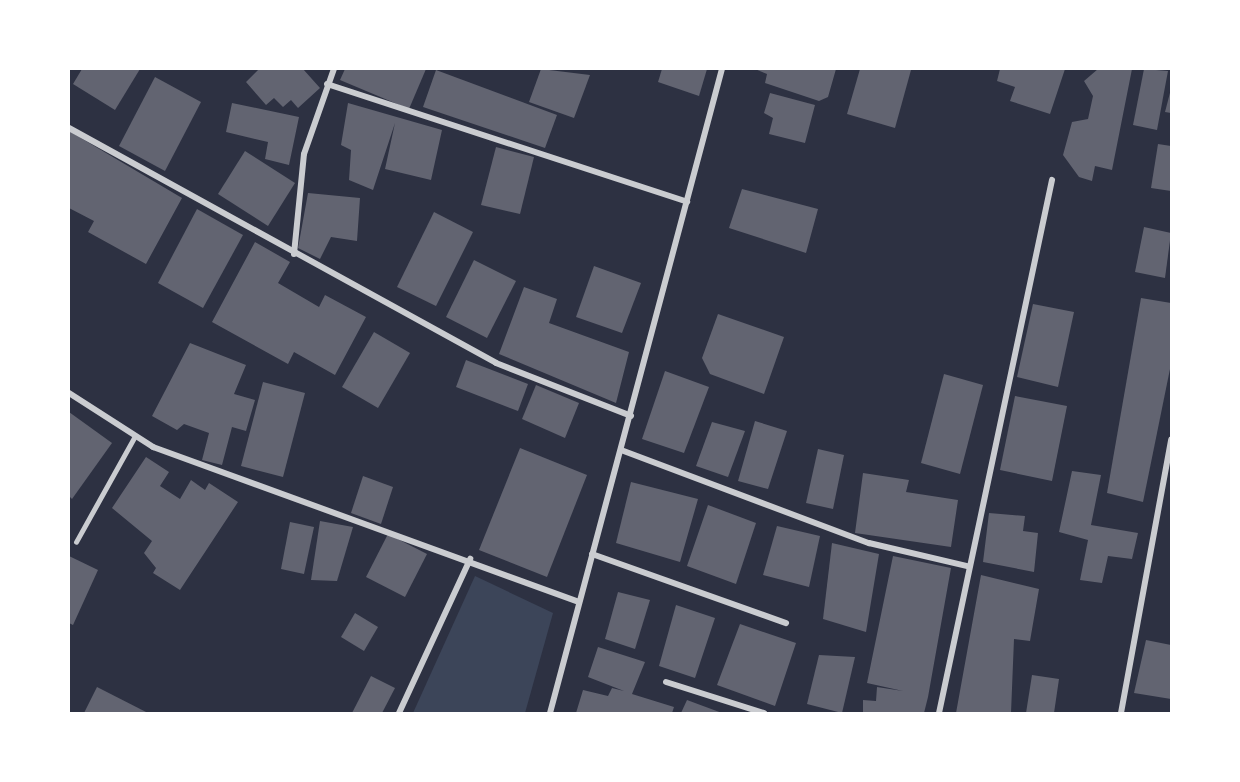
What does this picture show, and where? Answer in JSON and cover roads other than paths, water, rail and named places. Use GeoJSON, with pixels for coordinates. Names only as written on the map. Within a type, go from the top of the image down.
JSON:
{"type":"FeatureCollection","features":[{"type":"Feature","properties":{"kind":"street"},"geometry":{"type":"LineString","coordinates":[[294,254],[304,154],[334,69]]}},
{"type":"Feature","properties":{"kind":"street"},"geometry":{"type":"LineString","coordinates":[[550,713],[722,69]]}},
{"type":"Feature","properties":{"kind":"street"},"geometry":{"type":"LineString","coordinates":[[327,84],[687,202]]}},
{"type":"Feature","properties":{"kind":"street"},"geometry":{"type":"LineString","coordinates":[[69,128],[294,254],[496,363],[631,416]]}},
{"type":"Feature","properties":{"kind":"street"},"geometry":{"type":"LineString","coordinates":[[939,713],[967,566],[1052,180]]}},
{"type":"Feature","properties":{"kind":"street"},"geometry":{"type":"LineString","coordinates":[[69,393],[135,436],[470,559],[579,602]]}},
{"type":"Feature","properties":{"kind":"street"},"geometry":{"type":"LineString","coordinates":[[1121,713],[1171,440]]}},
{"type":"Feature","properties":{"kind":"street"},"geometry":{"type":"LineString","coordinates":[[621,450],[869,543],[967,566]]}},
{"type":"Feature","properties":{"kind":"street"},"geometry":{"type":"LineString","coordinates":[[592,554],[786,623]]}},
{"type":"Feature","properties":{"kind":"street"},"geometry":{"type":"LineString","coordinates":[[399,713],[470,559]]}},
{"type":"Feature","properties":{"kind":"street"},"geometry":{"type":"LineString","coordinates":[[666,682],[764,713]]}},
{"type":"Feature","properties":{"kind":"lane"},"geometry":{"type":"LineString","coordinates":[[76,542],[135,436]]}}]}
